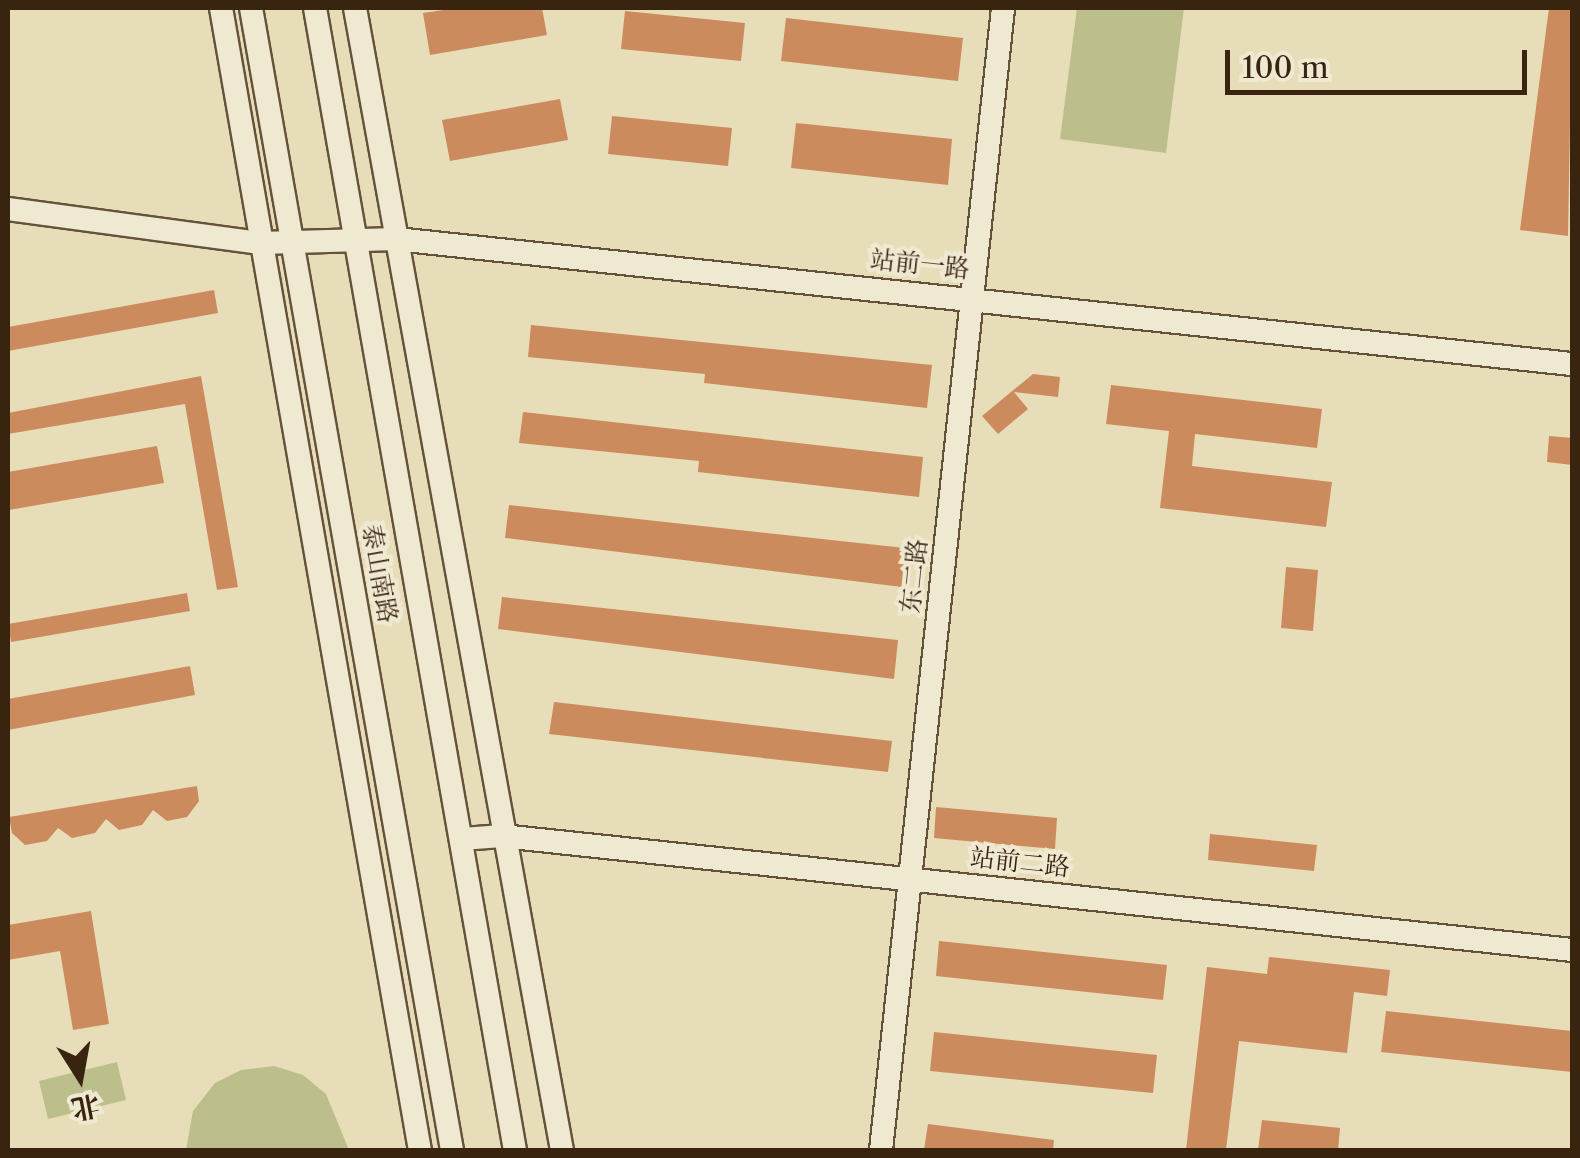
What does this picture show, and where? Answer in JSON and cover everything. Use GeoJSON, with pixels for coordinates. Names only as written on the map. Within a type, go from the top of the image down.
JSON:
{"type":"FeatureCollection","features":[{"type":"Feature","properties":{"kind":"street"},"geometry":{"type":"LineString","coordinates":[[220,8],[420,1150]]}},
{"type":"Feature","properties":{"kind":"street","name":"泰山南路"},"geometry":{"type":"LineString","coordinates":[[252,8],[452,1150]]}},
{"type":"Feature","properties":{"kind":"street","name":"泰山南路"},"geometry":{"type":"LineString","coordinates":[[314,8],[515,1150]]}},
{"type":"Feature","properties":{"kind":"street"},"geometry":{"type":"LineString","coordinates":[[355,8],[502,836],[562,1150]]}},
{"type":"Feature","properties":{"kind":"street","name":"东二路"},"geometry":{"type":"LineString","coordinates":[[881,1150],[1003,8]]}},
{"type":"Feature","properties":{"kind":"street","name":"站前一路"},"geometry":{"type":"LineString","coordinates":[[8,209],[261,243],[396,239],[1572,364]]}},
{"type":"Feature","properties":{"kind":"street","name":"站前二路"},"geometry":{"type":"LineString","coordinates":[[461,839],[502,836],[1572,950]]}},
{"type":"Feature","properties":{"kind":"green space"},"geometry":{"type":"Polygon","coordinates":[[[1077,8],[1184,8],[1166,153],[1060,139],[1077,8]]]}},
{"type":"Feature","properties":{"kind":"green space"},"geometry":{"type":"Polygon","coordinates":[[[117,1062],[126,1100],[48,1119],[39,1081],[117,1062]]]}},
{"type":"Feature","properties":{"kind":"green space"},"geometry":{"type":"Polygon","coordinates":[[[274,1066],[303,1075],[326,1094],[349,1150],[186,1150],[193,1111],[215,1083],[241,1070],[274,1066]]]}},
{"type":"Feature","properties":{"kind":"building"},"geometry":{"type":"Polygon","coordinates":[[[457,8],[542,8],[547,35],[430,55],[423,13],[457,8]]]}},
{"type":"Feature","properties":{"kind":"building"},"geometry":{"type":"Polygon","coordinates":[[[1549,8],[1572,8],[1568,236],[1520,230],[1549,8]]]}},
{"type":"Feature","properties":{"kind":"building"},"geometry":{"type":"Polygon","coordinates":[[[625,11],[745,23],[741,61],[621,49],[625,11]]]}},
{"type":"Feature","properties":{"kind":"building"},"geometry":{"type":"Polygon","coordinates":[[[786,18],[963,38],[958,81],[781,61],[786,18]]]}},
{"type":"Feature","properties":{"kind":"building"},"geometry":{"type":"Polygon","coordinates":[[[560,99],[568,140],[450,161],[442,120],[560,99]]]}},
{"type":"Feature","properties":{"kind":"building"},"geometry":{"type":"Polygon","coordinates":[[[612,116],[732,128],[728,166],[608,154],[612,116]]]}},
{"type":"Feature","properties":{"kind":"building"},"geometry":{"type":"Polygon","coordinates":[[[796,123],[952,139],[948,185],[791,168],[796,123]]]}},
{"type":"Feature","properties":{"kind":"building"},"geometry":{"type":"Polygon","coordinates":[[[214,290],[218,313],[8,351],[8,327],[214,290]]]}},
{"type":"Feature","properties":{"kind":"building"},"geometry":{"type":"Polygon","coordinates":[[[531,325],[932,365],[927,408],[704,383],[705,374],[528,357],[531,325]]]}},
{"type":"Feature","properties":{"kind":"building"},"geometry":{"type":"Polygon","coordinates":[[[1033,374],[1060,377],[1058,397],[1014,392],[1028,409],[998,434],[982,416],[1033,374]]]}},
{"type":"Feature","properties":{"kind":"building"},"geometry":{"type":"Polygon","coordinates":[[[201,376],[238,587],[217,590],[185,404],[8,434],[8,413],[201,376]]]}},
{"type":"Feature","properties":{"kind":"building"},"geometry":{"type":"Polygon","coordinates":[[[1111,385],[1322,409],[1317,448],[1195,434],[1192,466],[1332,482],[1326,527],[1160,508],[1169,431],[1106,424],[1111,385]]]}},
{"type":"Feature","properties":{"kind":"building"},"geometry":{"type":"Polygon","coordinates":[[[523,412],[923,457],[919,497],[698,472],[699,461],[519,443],[523,412]]]}},
{"type":"Feature","properties":{"kind":"building"},"geometry":{"type":"Polygon","coordinates":[[[1549,436],[1572,438],[1572,465],[1547,462],[1549,436]]]}},
{"type":"Feature","properties":{"kind":"building"},"geometry":{"type":"Polygon","coordinates":[[[157,446],[164,483],[9,510],[8,472],[157,446]]]}},
{"type":"Feature","properties":{"kind":"building"},"geometry":{"type":"Polygon","coordinates":[[[509,505],[914,549],[910,588],[505,538],[509,505]]]}},
{"type":"Feature","properties":{"kind":"building"},"geometry":{"type":"Polygon","coordinates":[[[1286,567],[1318,570],[1313,631],[1281,628],[1286,567]]]}},
{"type":"Feature","properties":{"kind":"building"},"geometry":{"type":"Polygon","coordinates":[[[187,593],[190,611],[11,642],[8,624],[187,593]]]}},
{"type":"Feature","properties":{"kind":"building"},"geometry":{"type":"Polygon","coordinates":[[[502,597],[898,640],[894,679],[498,629],[502,597]]]}},
{"type":"Feature","properties":{"kind":"building"},"geometry":{"type":"Polygon","coordinates":[[[190,666],[195,695],[8,730],[8,699],[190,666]]]}},
{"type":"Feature","properties":{"kind":"building"},"geometry":{"type":"Polygon","coordinates":[[[554,702],[892,741],[888,772],[549,734],[554,702]]]}},
{"type":"Feature","properties":{"kind":"building"},"geometry":{"type":"Polygon","coordinates":[[[197,786],[199,801],[187,817],[167,821],[153,810],[142,825],[119,830],[106,819],[95,833],[72,838],[58,828],[47,841],[25,845],[12,833],[9,817],[197,786]]]}},
{"type":"Feature","properties":{"kind":"building"},"geometry":{"type":"Polygon","coordinates":[[[936,807],[1057,818],[1055,849],[934,838],[936,807]]]}},
{"type":"Feature","properties":{"kind":"building"},"geometry":{"type":"Polygon","coordinates":[[[1210,834],[1317,845],[1314,871],[1208,860],[1210,834]]]}},
{"type":"Feature","properties":{"kind":"building"},"geometry":{"type":"Polygon","coordinates":[[[91,911],[109,1024],[73,1030],[60,951],[8,960],[8,925],[91,911]]]}},
{"type":"Feature","properties":{"kind":"building"},"geometry":{"type":"Polygon","coordinates":[[[939,941],[1167,965],[1163,1000],[936,976],[939,941]]]}},
{"type":"Feature","properties":{"kind":"building"},"geometry":{"type":"Polygon","coordinates":[[[1269,957],[1390,970],[1387,996],[1354,992],[1347,1053],[1239,1041],[1226,1150],[1186,1150],[1207,967],[1267,974],[1269,957]]]}},
{"type":"Feature","properties":{"kind":"building"},"geometry":{"type":"Polygon","coordinates":[[[1386,1011],[1572,1031],[1572,1072],[1381,1052],[1386,1011]]]}},
{"type":"Feature","properties":{"kind":"building"},"geometry":{"type":"Polygon","coordinates":[[[934,1032],[1157,1055],[1153,1093],[930,1071],[934,1032]]]}},
{"type":"Feature","properties":{"kind":"building"},"geometry":{"type":"Polygon","coordinates":[[[1262,1120],[1340,1128],[1338,1150],[1258,1150],[1262,1120]]]}},
{"type":"Feature","properties":{"kind":"building"},"geometry":{"type":"Polygon","coordinates":[[[928,1124],[1054,1140],[1053,1150],[924,1150],[928,1124]]]}}]}
